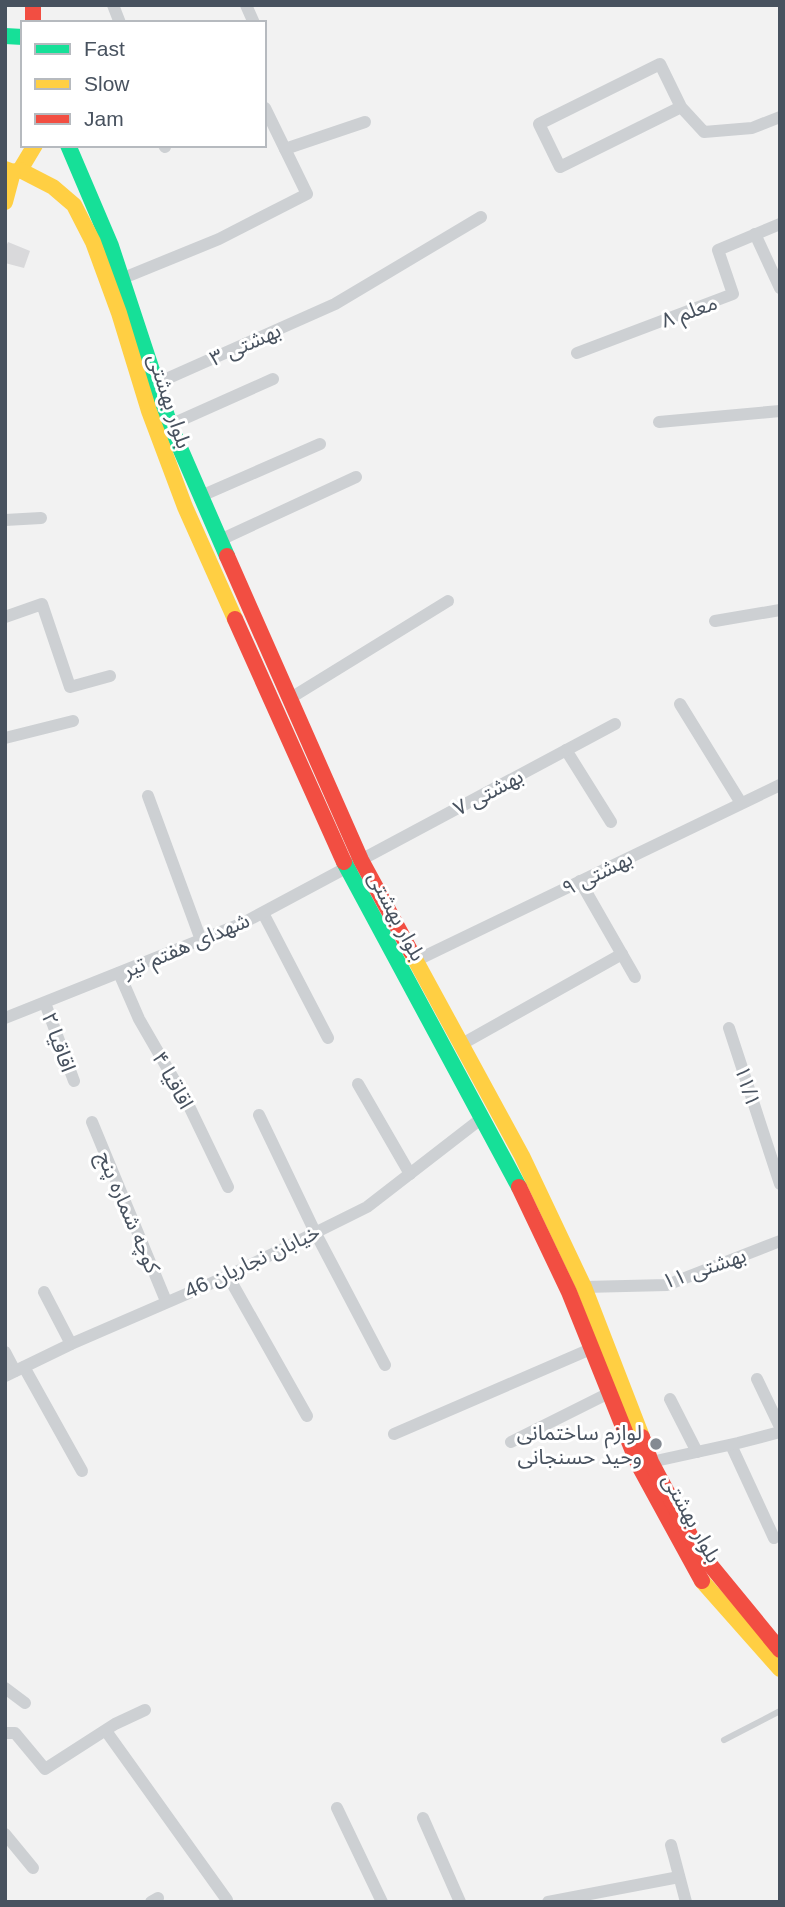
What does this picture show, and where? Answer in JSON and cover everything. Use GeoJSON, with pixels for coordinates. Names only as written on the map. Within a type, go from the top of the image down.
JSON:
{"type":"FeatureCollection","features":[{"type":"Feature","properties":{"kind":"main road"},"geometry":{"type":"LineString","coordinates":[[5,202],[13,170],[33,147]]}},
{"type":"Feature","properties":{"kind":"main road","name":"بلوار بهشتی"},"geometry":{"type":"LineString","coordinates":[[69,147],[111,246],[121,279],[149,411],[185,507],[255,642],[354,864],[489,1114],[522,1156],[584,1287],[651,1462],[698,1550],[780,1650]]}},
{"type":"Feature","properties":{"kind":"main road","name":"بلوار بهشتی"},"geometry":{"type":"LineString","coordinates":[[13,170],[52,187],[74,205],[93,242],[220,540],[255,642],[289,699],[354,864],[415,961],[462,1044],[518,1185],[593,1348],[638,1464],[701,1579],[780,1669]]}},
{"type":"Feature","properties":{"kind":"street"},"geometry":{"type":"LineString","coordinates":[[246,5],[253,21]]}},
{"type":"Feature","properties":{"kind":"street"},"geometry":{"type":"LineString","coordinates":[[681,107],[560,167],[539,124],[660,64],[681,107],[704,132],[752,128],[780,117]]}},
{"type":"Feature","properties":{"kind":"street"},"geometry":{"type":"LineString","coordinates":[[121,279],[219,239],[307,194],[266,110]]}},
{"type":"Feature","properties":{"kind":"street"},"geometry":{"type":"LineString","coordinates":[[285,149],[365,122]]}},
{"type":"Feature","properties":{"kind":"street","name":"بهشتی ۳"},"geometry":{"type":"LineString","coordinates":[[155,384],[335,304],[481,217]]}},
{"type":"Feature","properties":{"kind":"street","name":"معلم ۸"},"geometry":{"type":"LineString","coordinates":[[577,353],[733,295],[718,250],[780,224]]}},
{"type":"Feature","properties":{"kind":"street"},"geometry":{"type":"LineString","coordinates":[[755,234],[780,288]]}},
{"type":"Feature","properties":{"kind":"street"},"geometry":{"type":"LineString","coordinates":[[170,425],[273,379]]}},
{"type":"Feature","properties":{"kind":"street"},"geometry":{"type":"LineString","coordinates":[[659,422],[780,411]]}},
{"type":"Feature","properties":{"kind":"street"},"geometry":{"type":"LineString","coordinates":[[201,496],[320,444]]}},
{"type":"Feature","properties":{"kind":"street"},"geometry":{"type":"LineString","coordinates":[[220,540],[356,477]]}},
{"type":"Feature","properties":{"kind":"street"},"geometry":{"type":"LineString","coordinates":[[5,520],[41,517]]}},
{"type":"Feature","properties":{"kind":"street"},"geometry":{"type":"LineString","coordinates":[[289,699],[448,601]]}},
{"type":"Feature","properties":{"kind":"street"},"geometry":{"type":"LineString","coordinates":[[5,617],[42,604],[70,687],[110,676]]}},
{"type":"Feature","properties":{"kind":"street"},"geometry":{"type":"LineString","coordinates":[[715,621],[780,610]]}},
{"type":"Feature","properties":{"kind":"street"},"geometry":{"type":"LineString","coordinates":[[680,704],[741,803]]}},
{"type":"Feature","properties":{"kind":"street"},"geometry":{"type":"LineString","coordinates":[[5,738],[73,721]]}},
{"type":"Feature","properties":{"kind":"street","name":"بهشتی ۷"},"geometry":{"type":"LineString","coordinates":[[354,864],[615,723]]}},
{"type":"Feature","properties":{"kind":"street"},"geometry":{"type":"LineString","coordinates":[[566,750],[611,822]]}},
{"type":"Feature","properties":{"kind":"street","name":"بهشتی ۹"},"geometry":{"type":"LineString","coordinates":[[415,961],[780,785]]}},
{"type":"Feature","properties":{"kind":"street"},"geometry":{"type":"LineString","coordinates":[[148,796],[201,940]]}},
{"type":"Feature","properties":{"kind":"street","name":"شهدای هفتم تیر"},"geometry":{"type":"LineString","coordinates":[[5,1018],[243,923],[354,864]]}},
{"type":"Feature","properties":{"kind":"street"},"geometry":{"type":"LineString","coordinates":[[580,881],[635,977]]}},
{"type":"Feature","properties":{"kind":"street"},"geometry":{"type":"LineString","coordinates":[[262,913],[328,1038]]}},
{"type":"Feature","properties":{"kind":"street"},"geometry":{"type":"LineString","coordinates":[[462,1044],[622,954]]}},
{"type":"Feature","properties":{"kind":"street","name":"اقاقیا ۴"},"geometry":{"type":"LineString","coordinates":[[120,973],[139,1019],[188,1104],[228,1187]]}},
{"type":"Feature","properties":{"kind":"street","name":"اقاقیا ۲"},"geometry":{"type":"LineString","coordinates":[[45,1003],[74,1081]]}},
{"type":"Feature","properties":{"kind":"street","name":"۱۱/۱"},"geometry":{"type":"LineString","coordinates":[[729,1028],[780,1184]]}},
{"type":"Feature","properties":{"kind":"street"},"geometry":{"type":"LineString","coordinates":[[358,1084],[410,1174]]}},
{"type":"Feature","properties":{"kind":"street","name":"خیابان نجاریان 46"},"geometry":{"type":"LineString","coordinates":[[15,1371],[166,1301],[228,1276],[367,1207],[489,1114]]}},
{"type":"Feature","properties":{"kind":"street"},"geometry":{"type":"LineString","coordinates":[[258,1115],[385,1365]]}},
{"type":"Feature","properties":{"kind":"street","name":"کوچه شماره پنج"},"geometry":{"type":"LineString","coordinates":[[92,1122],[166,1301]]}},
{"type":"Feature","properties":{"kind":"street","name":"بهشتی ۱۱"},"geometry":{"type":"LineString","coordinates":[[584,1287],[667,1285],[780,1241]]}},
{"type":"Feature","properties":{"kind":"street"},"geometry":{"type":"LineString","coordinates":[[228,1276],[307,1416]]}},
{"type":"Feature","properties":{"kind":"street"},"geometry":{"type":"LineString","coordinates":[[44,1292],[71,1344]]}},
{"type":"Feature","properties":{"kind":"street"},"geometry":{"type":"LineString","coordinates":[[394,1434],[593,1348]]}},
{"type":"Feature","properties":{"kind":"street"},"geometry":{"type":"LineString","coordinates":[[5,1352],[82,1471]]}},
{"type":"Feature","properties":{"kind":"street"},"geometry":{"type":"LineString","coordinates":[[651,1462],[731,1445],[780,1429],[757,1379]]}},
{"type":"Feature","properties":{"kind":"street"},"geometry":{"type":"LineString","coordinates":[[511,1442],[611,1392]]}},
{"type":"Feature","properties":{"kind":"street"},"geometry":{"type":"LineString","coordinates":[[670,1399],[697,1452]]}},
{"type":"Feature","properties":{"kind":"street"},"geometry":{"type":"LineString","coordinates":[[731,1445],[774,1538]]}},
{"type":"Feature","properties":{"kind":"street"},"geometry":{"type":"LineString","coordinates":[[5,1688],[25,1703]]}},
{"type":"Feature","properties":{"kind":"street"},"geometry":{"type":"LineString","coordinates":[[5,1733],[15,1733],[45,1769],[145,1710]]}},
{"type":"Feature","properties":{"kind":"street"},"geometry":{"type":"LineString","coordinates":[[106,1731],[227,1900]]}},
{"type":"Feature","properties":{"kind":"street"},"geometry":{"type":"LineString","coordinates":[[337,1808],[382,1902]]}},
{"type":"Feature","properties":{"kind":"street"},"geometry":{"type":"LineString","coordinates":[[423,1818],[460,1902]]}},
{"type":"Feature","properties":{"kind":"street"},"geometry":{"type":"LineString","coordinates":[[5,1834],[33,1868]]}},
{"type":"Feature","properties":{"kind":"street"},"geometry":{"type":"LineString","coordinates":[[671,1845],[686,1902]]}},
{"type":"Feature","properties":{"kind":"street"},"geometry":{"type":"LineString","coordinates":[[548,1902],[679,1877]]}},
{"type":"Feature","properties":{"kind":"lane"},"geometry":{"type":"LineString","coordinates":[[724,1740],[780,1711]]}},
{"type":"Feature","properties":{"kind":"building"},"geometry":{"type":"Polygon","coordinates":[[[8,242],[30,251],[24,268],[5,263],[8,242]]]}},
{"type":"Feature","properties":{"kind":"traffic: fast"},"geometry":{"type":"LineString","coordinates":[[5,36],[21,37]]}},
{"type":"Feature","properties":{"kind":"traffic: fast"},"geometry":{"type":"LineString","coordinates":[[69,147],[111,246],[170,425],[227,556]]}},
{"type":"Feature","properties":{"kind":"traffic: fast"},"geometry":{"type":"LineString","coordinates":[[344,862],[519,1187]]}},
{"type":"Feature","properties":{"kind":"traffic: slow"},"geometry":{"type":"LineString","coordinates":[[5,169],[13,172],[20,170],[34,147]]}},
{"type":"Feature","properties":{"kind":"traffic: slow"},"geometry":{"type":"LineString","coordinates":[[20,170],[53,187],[74,205],[93,242],[119,313],[149,411],[185,507],[235,619]]}},
{"type":"Feature","properties":{"kind":"traffic: slow"},"geometry":{"type":"LineString","coordinates":[[5,202],[13,172]]}},
{"type":"Feature","properties":{"kind":"traffic: slow"},"geometry":{"type":"LineString","coordinates":[[411,952],[522,1156],[584,1287],[642,1437]]}},
{"type":"Feature","properties":{"kind":"traffic: slow"},"geometry":{"type":"LineString","coordinates":[[702,1581],[780,1669]]}},
{"type":"Feature","properties":{"kind":"traffic: jam"},"geometry":{"type":"LineString","coordinates":[[33,5],[33,21]]}},
{"type":"Feature","properties":{"kind":"traffic: jam"},"geometry":{"type":"LineString","coordinates":[[227,556],[361,860],[411,952]]}},
{"type":"Feature","properties":{"kind":"traffic: jam"},"geometry":{"type":"LineString","coordinates":[[235,619],[344,862]]}},
{"type":"Feature","properties":{"kind":"traffic: jam"},"geometry":{"type":"LineString","coordinates":[[519,1187],[569,1292],[638,1464],[702,1581]]}},
{"type":"Feature","properties":{"kind":"traffic: jam"},"geometry":{"type":"LineString","coordinates":[[642,1437],[651,1462],[698,1550],[780,1650]]}},
{"type":"Feature","properties":{"kind":"place","name":"لوازم ساختمانی وحید حسنجانی"},"geometry":{"type":"Point","coordinates":[656,1444]}}]}
